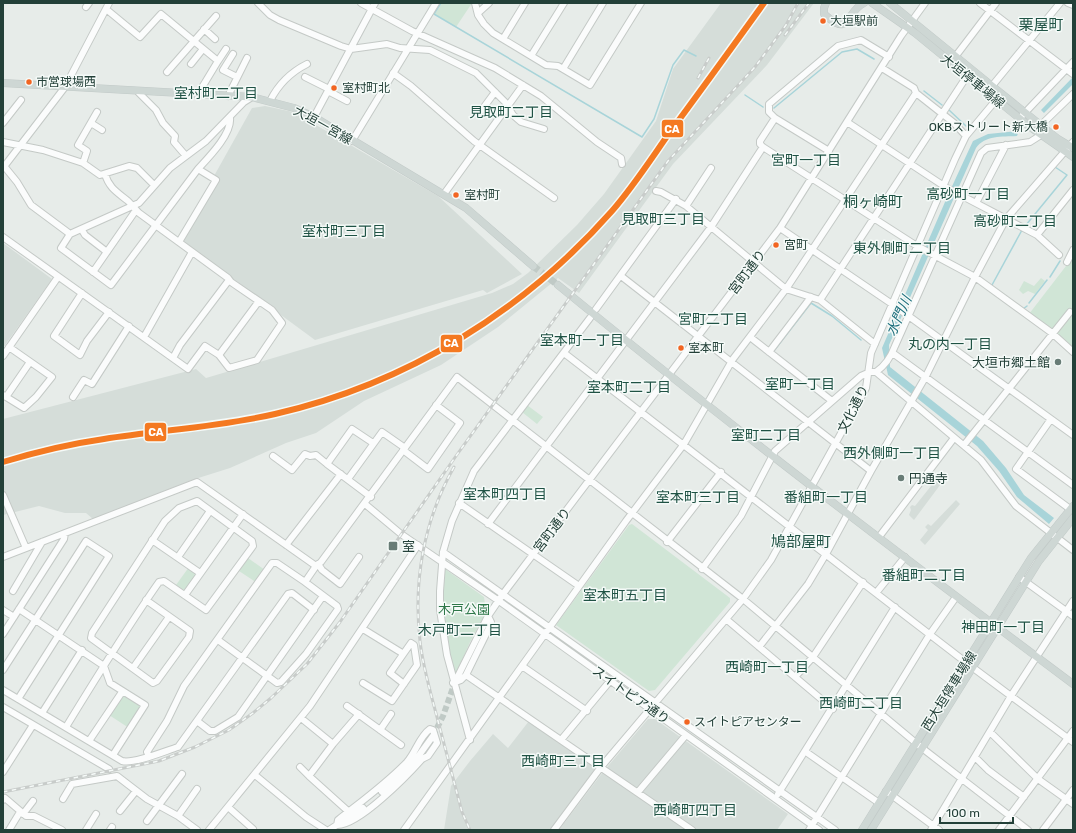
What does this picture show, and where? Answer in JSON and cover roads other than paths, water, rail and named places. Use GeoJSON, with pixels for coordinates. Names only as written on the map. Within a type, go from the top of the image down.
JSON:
{"type":"FeatureCollection","features":[{"type":"Feature","properties":{"kind":"main road"},"geometry":{"type":"LineString","coordinates":[[826,3],[824,14],[839,25],[843,25],[850,20],[860,5],[864,3]]}},
{"type":"Feature","properties":{"kind":"main road","name":"大垣停車場線"},"geometry":{"type":"LineString","coordinates":[[873,3],[907,27],[1041,135],[1070,147]]}},
{"type":"Feature","properties":{"kind":"main road","name":"大垣停車場線"},"geometry":{"type":"LineString","coordinates":[[890,3],[1001,94],[1070,147],[1073,157]]}},
{"type":"Feature","properties":{"kind":"main road","name":"大垣一宮線"},"geometry":{"type":"LineString","coordinates":[[3,83],[66,88],[252,97],[294,108],[314,117],[466,208],[533,266]]}},
{"type":"Feature","properties":{"kind":"main road"},"geometry":{"type":"LineString","coordinates":[[558,285],[812,486],[956,597],[1073,684]]}},
{"type":"Feature","properties":{"kind":"main road"},"geometry":{"type":"LineString","coordinates":[[1054,535],[1065,522],[1072,508]]}},
{"type":"Feature","properties":{"kind":"main road"},"geometry":{"type":"LineString","coordinates":[[1065,522],[1073,518]]}},
{"type":"Feature","properties":{"kind":"main road","name":"西大垣停車場線"},"geometry":{"type":"LineString","coordinates":[[919,746],[972,667],[1019,577],[1031,558],[1054,535]]}},
{"type":"Feature","properties":{"kind":"main road","name":"西大垣停車場線"},"geometry":{"type":"LineString","coordinates":[[871,830],[966,662],[1025,582],[1054,535]]}},
{"type":"Feature","properties":{"kind":"main road","name":"西大垣停車場線"},"geometry":{"type":"LineString","coordinates":[[862,830],[879,803],[890,794]]}},
{"type":"Feature","properties":{"kind":"street"},"geometry":{"type":"LineString","coordinates":[[258,3],[270,15],[279,20],[351,49],[387,44],[409,49],[430,50],[465,66],[476,73],[496,92],[521,122],[544,129]]}},
{"type":"Feature","properties":{"kind":"street"},"geometry":{"type":"LineString","coordinates":[[361,3],[374,6],[418,33],[481,60],[541,96],[597,142],[621,158],[622,164]]}},
{"type":"Feature","properties":{"kind":"street"},"geometry":{"type":"LineString","coordinates":[[352,141],[436,3]]}},
{"type":"Feature","properties":{"kind":"street"},"geometry":{"type":"LineString","coordinates":[[475,3],[484,24],[493,33],[546,65],[563,69],[590,85],[641,3]]}},
{"type":"Feature","properties":{"kind":"street"},"geometry":{"type":"LineString","coordinates":[[478,13],[489,3]]}},
{"type":"Feature","properties":{"kind":"street"},"geometry":{"type":"LineString","coordinates":[[503,39],[525,3]]}},
{"type":"Feature","properties":{"kind":"street"},"geometry":{"type":"LineString","coordinates":[[531,56],[564,3]]}},
{"type":"Feature","properties":{"kind":"street"},"geometry":{"type":"LineString","coordinates":[[563,69],[603,3]]}},
{"type":"Feature","properties":{"kind":"street","name":"宮町通り"},"geometry":{"type":"LineString","coordinates":[[458,676],[488,616],[503,594],[780,228],[907,27],[925,3]]}},
{"type":"Feature","properties":{"kind":"street"},"geometry":{"type":"LineString","coordinates":[[980,3],[1070,72]]}},
{"type":"Feature","properties":{"kind":"street"},"geometry":{"type":"LineString","coordinates":[[955,57],[996,3]]}},
{"type":"Feature","properties":{"kind":"street"},"geometry":{"type":"LineString","coordinates":[[992,86],[1060,3]]}},
{"type":"Feature","properties":{"kind":"street"},"geometry":{"type":"LineString","coordinates":[[1068,3],[1073,5]]}},
{"type":"Feature","properties":{"kind":"street"},"geometry":{"type":"LineString","coordinates":[[70,234],[31,205],[17,182],[4,167],[66,88],[107,6],[140,37],[161,14],[218,61]]}},
{"type":"Feature","properties":{"kind":"street"},"geometry":{"type":"LineString","coordinates":[[314,117],[374,6]]}},
{"type":"Feature","properties":{"kind":"street"},"geometry":{"type":"LineString","coordinates":[[167,72],[216,16]]}},
{"type":"Feature","properties":{"kind":"street"},"geometry":{"type":"LineString","coordinates":[[204,29],[215,39]]}},
{"type":"Feature","properties":{"kind":"street"},"geometry":{"type":"LineString","coordinates":[[829,151],[775,118],[769,112],[769,104],[838,46],[861,40],[889,57]]}},
{"type":"Feature","properties":{"kind":"street"},"geometry":{"type":"LineString","coordinates":[[191,64],[203,49]]}},
{"type":"Feature","properties":{"kind":"street"},"geometry":{"type":"LineString","coordinates":[[198,94],[226,49]]}},
{"type":"Feature","properties":{"kind":"street"},"geometry":{"type":"LineString","coordinates":[[233,54],[223,70],[237,77]]}},
{"type":"Feature","properties":{"kind":"street"},"geometry":{"type":"LineString","coordinates":[[228,96],[247,58]]}},
{"type":"Feature","properties":{"kind":"street"},"geometry":{"type":"LineString","coordinates":[[1020,119],[1070,72],[1073,62]]}},
{"type":"Feature","properties":{"kind":"street"},"geometry":{"type":"LineString","coordinates":[[270,101],[274,92],[285,80],[298,68],[307,64]]}},
{"type":"Feature","properties":{"kind":"street"},"geometry":{"type":"LineString","coordinates":[[882,68],[914,88],[916,93],[966,136]]}},
{"type":"Feature","properties":{"kind":"street"},"geometry":{"type":"LineString","coordinates":[[393,73],[411,86],[457,127],[554,198]]}},
{"type":"Feature","properties":{"kind":"street"},"geometry":{"type":"LineString","coordinates":[[820,300],[840,267],[874,219],[967,76]]}},
{"type":"Feature","properties":{"kind":"street"},"geometry":{"type":"LineString","coordinates":[[305,77],[347,101]]}},
{"type":"Feature","properties":{"kind":"street"},"geometry":{"type":"LineString","coordinates":[[444,194],[523,85]]}},
{"type":"Feature","properties":{"kind":"street"},"geometry":{"type":"LineString","coordinates":[[481,111],[496,92]]}},
{"type":"Feature","properties":{"kind":"street"},"geometry":{"type":"LineString","coordinates":[[138,93],[156,110],[163,123],[175,136],[174,142],[186,156]]}},
{"type":"Feature","properties":{"kind":"street"},"geometry":{"type":"LineString","coordinates":[[404,830],[579,586],[684,444],[708,405],[731,362],[786,289],[916,93]]}},
{"type":"Feature","properties":{"kind":"street","name":"文化通り"},"geometry":{"type":"LineString","coordinates":[[554,830],[601,767],[726,619],[771,560],[866,388],[873,372],[872,353],[875,344],[895,306],[966,136],[1001,94]]}},
{"type":"Feature","properties":{"kind":"street"},"geometry":{"type":"LineString","coordinates":[[1041,125],[1073,94]]}},
{"type":"Feature","properties":{"kind":"street"},"geometry":{"type":"LineString","coordinates":[[93,272],[134,208],[154,184],[170,168],[206,141],[244,102],[252,97]]}},
{"type":"Feature","properties":{"kind":"street"},"geometry":{"type":"LineString","coordinates":[[3,123],[21,100]]}},
{"type":"Feature","properties":{"kind":"street"},"geometry":{"type":"LineString","coordinates":[[84,163],[87,151],[78,145],[97,112]]}},
{"type":"Feature","properties":{"kind":"street"},"geometry":{"type":"LineString","coordinates":[[134,208],[70,234],[61,248],[111,285],[198,169],[214,151],[230,124],[230,118]]}},
{"type":"Feature","properties":{"kind":"street"},"geometry":{"type":"LineString","coordinates":[[775,118],[760,141],[760,144],[763,147],[920,248],[975,277],[1052,333],[1073,352]]}},
{"type":"Feature","properties":{"kind":"street"},"geometry":{"type":"LineString","coordinates":[[847,122],[946,187],[1038,235],[1060,255]]}},
{"type":"Feature","properties":{"kind":"street"},"geometry":{"type":"LineString","coordinates":[[91,123],[102,130]]}},
{"type":"Feature","properties":{"kind":"street"},"geometry":{"type":"LineString","coordinates":[[702,569],[741,516],[775,451],[861,376],[882,368],[892,355],[907,314],[959,194],[984,150],[1030,142],[1041,135]]}},
{"type":"Feature","properties":{"kind":"street"},"geometry":{"type":"LineString","coordinates":[[3,142],[43,150],[84,163],[100,175],[129,166],[137,168],[154,184]]}},
{"type":"Feature","properties":{"kind":"street"},"geometry":{"type":"LineString","coordinates":[[976,203],[1006,145]]}},
{"type":"Feature","properties":{"kind":"street"},"geometry":{"type":"LineString","coordinates":[[488,524],[598,379],[710,227],[763,147]]}},
{"type":"Feature","properties":{"kind":"street"},"geometry":{"type":"LineString","coordinates":[[759,647],[808,584],[826,554],[871,471],[926,376],[975,277],[1006,219],[1070,147]]}},
{"type":"Feature","properties":{"kind":"street"},"geometry":{"type":"LineString","coordinates":[[686,206],[711,168]]}},
{"type":"Feature","properties":{"kind":"street"},"geometry":{"type":"LineString","coordinates":[[179,242],[216,180],[198,169]]}},
{"type":"Feature","properties":{"kind":"street"},"geometry":{"type":"LineString","coordinates":[[3,237],[188,369],[205,346],[219,355],[229,368],[257,360],[282,323],[272,310],[229,280],[134,208],[114,191],[108,183],[105,174]]}},
{"type":"Feature","properties":{"kind":"street"},"geometry":{"type":"LineString","coordinates":[[1038,235],[1073,191]]}},
{"type":"Feature","properties":{"kind":"street"},"geometry":{"type":"LineString","coordinates":[[656,192],[661,192],[676,199],[786,289],[820,300],[875,344]]}},
{"type":"Feature","properties":{"kind":"street"},"geometry":{"type":"LineString","coordinates":[[596,309],[676,199]]}},
{"type":"Feature","properties":{"kind":"street"},"geometry":{"type":"LineString","coordinates":[[780,228],[840,267],[907,314],[1073,435]]}},
{"type":"Feature","properties":{"kind":"street"},"geometry":{"type":"LineString","coordinates":[[82,230],[85,235],[107,252]]}},
{"type":"Feature","properties":{"kind":"street"},"geometry":{"type":"LineString","coordinates":[[1067,262],[1073,250]]}},
{"type":"Feature","properties":{"kind":"street"},"geometry":{"type":"LineString","coordinates":[[144,337],[192,252]]}},
{"type":"Feature","properties":{"kind":"street"},"geometry":{"type":"LineString","coordinates":[[621,276],[871,471]]}},
{"type":"Feature","properties":{"kind":"street"},"geometry":{"type":"LineString","coordinates":[[3,356],[58,277]]}},
{"type":"Feature","properties":{"kind":"street"},"geometry":{"type":"LineString","coordinates":[[173,358],[180,344],[229,280]]}},
{"type":"Feature","properties":{"kind":"street"},"geometry":{"type":"LineString","coordinates":[[82,293],[54,336],[80,355],[87,341],[109,312]]}},
{"type":"Feature","properties":{"kind":"street"},"geometry":{"type":"LineString","coordinates":[[769,352],[811,297]]}},
{"type":"Feature","properties":{"kind":"street"},"geometry":{"type":"LineString","coordinates":[[219,355],[259,301]]}},
{"type":"Feature","properties":{"kind":"street"},"geometry":{"type":"LineString","coordinates":[[965,443],[973,431],[1070,312]]}},
{"type":"Feature","properties":{"kind":"street"},"geometry":{"type":"LineString","coordinates":[[470,740],[453,684],[442,634],[440,591],[444,552],[459,503],[474,471],[590,318]]}},
{"type":"Feature","properties":{"kind":"street"},"geometry":{"type":"LineString","coordinates":[[73,397],[84,380],[92,384],[129,326]]}},
{"type":"Feature","properties":{"kind":"street"},"geometry":{"type":"LineString","coordinates":[[750,337],[832,401]]}},
{"type":"Feature","properties":{"kind":"street"},"geometry":{"type":"LineString","coordinates":[[9,347],[52,377],[36,397],[24,408],[5,396],[30,362]]}},
{"type":"Feature","properties":{"kind":"street"},"geometry":{"type":"LineString","coordinates":[[564,353],[721,472],[751,497],[972,667],[1070,740]]}},
{"type":"Feature","properties":{"kind":"street"},"geometry":{"type":"LineString","coordinates":[[892,355],[926,376],[1073,485]]}},
{"type":"Feature","properties":{"kind":"street"},"geometry":{"type":"LineString","coordinates":[[873,372],[912,400],[954,438],[965,443],[981,460],[1016,506],[1073,550]]}},
{"type":"Feature","properties":{"kind":"street"},"geometry":{"type":"LineString","coordinates":[[305,582],[371,497],[404,449],[457,378],[742,599],[848,685],[919,746],[1028,830]]}},
{"type":"Feature","properties":{"kind":"street"},"geometry":{"type":"LineString","coordinates":[[348,479],[382,432],[428,469],[460,424],[436,405]]}},
{"type":"Feature","properties":{"kind":"street"},"geometry":{"type":"LineString","coordinates":[[1051,419],[1016,469],[1072,508]]}},
{"type":"Feature","properties":{"kind":"street"},"geometry":{"type":"LineString","coordinates":[[327,464],[352,429],[373,443]]}},
{"type":"Feature","properties":{"kind":"street"},"geometry":{"type":"LineString","coordinates":[[879,537],[954,438]]}},
{"type":"Feature","properties":{"kind":"street"},"geometry":{"type":"LineString","coordinates":[[273,456],[292,470],[305,454],[310,456],[316,455],[371,497]]}},
{"type":"Feature","properties":{"kind":"street"},"geometry":{"type":"LineString","coordinates":[[667,542],[721,472]]}},
{"type":"Feature","properties":{"kind":"street"},"geometry":{"type":"LineString","coordinates":[[286,545],[341,474]]}},
{"type":"Feature","properties":{"kind":"street"},"geometry":{"type":"LineString","coordinates":[[3,557],[197,482],[317,565],[340,584],[359,557]]}},
{"type":"Feature","properties":{"kind":"street"},"geometry":{"type":"LineString","coordinates":[[3,495],[26,548]]}},
{"type":"Feature","properties":{"kind":"street"},"geometry":{"type":"LineString","coordinates":[[66,727],[113,654],[146,600],[159,582],[164,581],[206,610],[253,546],[252,541],[197,501],[179,508],[165,521],[92,632],[91,638],[113,654],[153,682],[157,681],[171,662],[189,637],[190,631],[146,600]]}},
{"type":"Feature","properties":{"kind":"street"},"geometry":{"type":"LineString","coordinates":[[459,503],[579,586]]}},
{"type":"Feature","properties":{"kind":"street","name":"スイトピア通り"},"geometry":{"type":"LineString","coordinates":[[365,504],[418,544],[775,798],[811,828],[819,830]]}},
{"type":"Feature","properties":{"kind":"street"},"geometry":{"type":"LineString","coordinates":[[178,557],[210,511]]}},
{"type":"Feature","properties":{"kind":"street"},"geometry":{"type":"LineString","coordinates":[[185,595],[243,514]]}},
{"type":"Feature","properties":{"kind":"street"},"geometry":{"type":"LineString","coordinates":[[3,634],[64,538],[65,533]]}},
{"type":"Feature","properties":{"kind":"street"},"geometry":{"type":"LineString","coordinates":[[152,540],[200,573]]}},
{"type":"Feature","properties":{"kind":"street"},"geometry":{"type":"LineString","coordinates":[[4,667],[86,541],[109,556],[18,699]]}},
{"type":"Feature","properties":{"kind":"street"},"geometry":{"type":"LineString","coordinates":[[13,592],[42,542]]}},
{"type":"Feature","properties":{"kind":"street"},"geometry":{"type":"LineString","coordinates":[[210,830],[301,718],[418,544]]}},
{"type":"Feature","properties":{"kind":"street"},"geometry":{"type":"LineString","coordinates":[[444,552],[835,830]]}},
{"type":"Feature","properties":{"kind":"street"},"geometry":{"type":"LineString","coordinates":[[876,593],[905,557]]}},
{"type":"Feature","properties":{"kind":"street"},"geometry":{"type":"LineString","coordinates":[[149,756],[148,752],[167,721],[184,686],[272,563],[277,563],[305,582],[337,606],[338,609],[306,654],[282,682],[278,683],[218,640]]}},
{"type":"Feature","properties":{"kind":"street"},"geometry":{"type":"LineString","coordinates":[[1019,577],[1073,616]]}},
{"type":"Feature","properties":{"kind":"street"},"geometry":{"type":"LineString","coordinates":[[795,677],[813,657],[863,582]]}},
{"type":"Feature","properties":{"kind":"street"},"geometry":{"type":"LineString","coordinates":[[3,690],[126,762],[178,747],[288,594],[292,593],[314,610]]}},
{"type":"Feature","properties":{"kind":"street"},"geometry":{"type":"LineString","coordinates":[[197,722],[210,731],[214,731],[238,717],[323,596]]}},
{"type":"Feature","properties":{"kind":"street"},"geometry":{"type":"LineString","coordinates":[[811,828],[930,634],[956,597]]}},
{"type":"Feature","properties":{"kind":"street"},"geometry":{"type":"LineString","coordinates":[[932,828],[1012,696],[1073,601]]}},
{"type":"Feature","properties":{"kind":"street"},"geometry":{"type":"LineString","coordinates":[[775,798],[806,752],[895,607]]}},
{"type":"Feature","properties":{"kind":"street"},"geometry":{"type":"LineString","coordinates":[[19,609],[104,666],[110,683],[122,692],[145,705],[113,755]]}},
{"type":"Feature","properties":{"kind":"street"},"geometry":{"type":"LineString","coordinates":[[3,610],[14,617]]}},
{"type":"Feature","properties":{"kind":"street"},"geometry":{"type":"LineString","coordinates":[[453,684],[461,680],[466,675],[490,626],[491,622],[488,616]]}},
{"type":"Feature","properties":{"kind":"street"},"geometry":{"type":"LineString","coordinates":[[133,668],[169,617]]}},
{"type":"Feature","properties":{"kind":"street"},"geometry":{"type":"LineString","coordinates":[[726,619],[833,709]]}},
{"type":"Feature","properties":{"kind":"street"},"geometry":{"type":"LineString","coordinates":[[362,628],[402,654]]}},
{"type":"Feature","properties":{"kind":"street"},"geometry":{"type":"LineString","coordinates":[[363,683],[392,701],[418,665],[414,645],[409,643],[390,673],[404,684]]}},
{"type":"Feature","properties":{"kind":"street"},"geometry":{"type":"LineString","coordinates":[[42,713],[82,650]]}},
{"type":"Feature","properties":{"kind":"street"},"geometry":{"type":"LineString","coordinates":[[522,666],[587,711]]}},
{"type":"Feature","properties":{"kind":"street"},"geometry":{"type":"LineString","coordinates":[[466,675],[692,830]]}},
{"type":"Feature","properties":{"kind":"street"},"geometry":{"type":"LineString","coordinates":[[562,740],[610,681]]}},
{"type":"Feature","properties":{"kind":"street"},"geometry":{"type":"LineString","coordinates":[[89,741],[122,692]]}},
{"type":"Feature","properties":{"kind":"street"},"geometry":{"type":"LineString","coordinates":[[347,706],[401,745]]}},
{"type":"Feature","properties":{"kind":"street"},"geometry":{"type":"LineString","coordinates":[[3,708],[108,769]]}},
{"type":"Feature","properties":{"kind":"street"},"geometry":{"type":"LineString","coordinates":[[309,776],[333,744],[359,714]]}},
{"type":"Feature","properties":{"kind":"street"},"geometry":{"type":"LineString","coordinates":[[380,730],[391,714]]}},
{"type":"Feature","properties":{"kind":"street"},"geometry":{"type":"LineString","coordinates":[[301,718],[333,744]]}},
{"type":"Feature","properties":{"kind":"street"},"geometry":{"type":"LineString","coordinates":[[3,772],[33,725]]}},
{"type":"Feature","properties":{"kind":"street"},"geometry":{"type":"LineString","coordinates":[[429,730],[433,730],[437,743],[428,756],[422,759],[389,793],[351,821],[344,825],[337,825],[338,820],[394,776],[414,753],[429,730]]}},
{"type":"Feature","properties":{"kind":"street"},"geometry":{"type":"LineString","coordinates":[[999,830],[1070,740],[1073,731]]}},
{"type":"Feature","properties":{"kind":"street"},"geometry":{"type":"LineString","coordinates":[[990,732],[1038,779],[1073,804]]}},
{"type":"Feature","properties":{"kind":"street"},"geometry":{"type":"LineString","coordinates":[[638,792],[686,735]]}},
{"type":"Feature","properties":{"kind":"street"},"geometry":{"type":"LineString","coordinates":[[255,775],[306,816],[328,830],[369,803],[398,778],[417,758],[433,736]]}},
{"type":"Feature","properties":{"kind":"street"},"geometry":{"type":"LineString","coordinates":[[806,752],[879,803]]}},
{"type":"Feature","properties":{"kind":"street"},"geometry":{"type":"LineString","coordinates":[[975,757],[988,770],[1024,797]]}},
{"type":"Feature","properties":{"kind":"street"},"geometry":{"type":"LineString","coordinates":[[300,767],[349,812]]}},
{"type":"Feature","properties":{"kind":"street"},"geometry":{"type":"LineString","coordinates":[[146,821],[160,806],[182,774]]}},
{"type":"Feature","properties":{"kind":"street"},"geometry":{"type":"LineString","coordinates":[[63,799],[72,784],[117,776],[136,791],[178,816],[197,830]]}},
{"type":"Feature","properties":{"kind":"street"},"geometry":{"type":"LineString","coordinates":[[178,816],[197,789]]}},
{"type":"Feature","properties":{"kind":"street"},"geometry":{"type":"LineString","coordinates":[[1043,830],[1073,790]]}},
{"type":"Feature","properties":{"kind":"street"},"geometry":{"type":"LineString","coordinates":[[120,811],[136,791]]}},
{"type":"Feature","properties":{"kind":"street"},"geometry":{"type":"LineString","coordinates":[[890,794],[932,828],[940,830]]}},
{"type":"Feature","properties":{"kind":"street"},"geometry":{"type":"LineString","coordinates":[[3,800],[5,798],[26,816],[34,816],[53,828],[62,830]]}},
{"type":"Feature","properties":{"kind":"street"},"geometry":{"type":"LineString","coordinates":[[9,830],[33,800]]}},
{"type":"Feature","properties":{"kind":"street"},"geometry":{"type":"LineString","coordinates":[[228,807],[254,829]]}},
{"type":"Feature","properties":{"kind":"street"},"geometry":{"type":"LineString","coordinates":[[86,830],[96,814]]}},
{"type":"Feature","properties":{"kind":"water"},"geometry":{"type":"Polygon","coordinates":[[[1073,77],[1073,84],[1044,113],[1041,110],[1073,77]]]}},
{"type":"Feature","properties":{"kind":"water","name":"水門川"},"geometry":{"type":"Polygon","coordinates":[[[1019,131],[1017,136],[989,139],[984,141],[976,148],[889,345],[890,367],[983,441],[1006,468],[1024,495],[1054,518],[1049,524],[1017,497],[999,471],[977,446],[888,375],[882,348],[973,141],[988,134],[1019,131]]]}},
{"type":"Feature","properties":{"kind":"waterway"},"geometry":{"type":"LineString","coordinates":[[441,3],[434,14],[642,137],[654,119],[673,65],[684,50],[696,56]]}},
{"type":"Feature","properties":{"kind":"waterway"},"geometry":{"type":"LineString","coordinates":[[774,108],[842,52],[857,49],[874,59]]}},
{"type":"Feature","properties":{"kind":"waterway"},"geometry":{"type":"LineString","coordinates":[[924,91],[942,105]]}},
{"type":"Feature","properties":{"kind":"waterway"},"geometry":{"type":"LineString","coordinates":[[745,95],[763,107]]}},
{"type":"Feature","properties":{"kind":"waterway"},"geometry":{"type":"LineString","coordinates":[[949,110],[966,126]]}},
{"type":"Feature","properties":{"kind":"waterway"},"geometry":{"type":"LineString","coordinates":[[1026,225],[1067,175],[1055,167]]}},
{"type":"Feature","properties":{"kind":"waterway"},"geometry":{"type":"LineString","coordinates":[[992,285],[1022,230]]}},
{"type":"Feature","properties":{"kind":"waterway"},"geometry":{"type":"LineString","coordinates":[[1050,277],[1060,261]]}},
{"type":"Feature","properties":{"kind":"waterway"},"geometry":{"type":"LineString","coordinates":[[1029,303],[1047,280]]}},
{"type":"Feature","properties":{"kind":"waterway"},"geometry":{"type":"LineString","coordinates":[[773,352],[811,303],[832,316],[861,340]]}},
{"type":"Feature","properties":{"kind":"waterway"},"geometry":{"type":"LineString","coordinates":[[1023,309],[1027,306]]}},
{"type":"Feature","properties":{"kind":"tunnel"},"geometry":{"type":"LineString","coordinates":[[533,266],[558,285]]}},
{"type":"Feature","properties":{"kind":"tunnel"},"geometry":{"type":"LineString","coordinates":[[433,736],[443,716],[455,682]]}},
{"type":"Feature","properties":{"kind":"railway"},"geometry":{"type":"LineString","coordinates":[[3,792],[159,761],[195,747],[229,730],[253,713],[307,664],[340,622],[456,456],[668,161],[755,67],[786,25],[798,3]]}},
{"type":"Feature","properties":{"kind":"railway"},"geometry":{"type":"LineString","coordinates":[[785,35],[809,3]]}},
{"type":"Feature","properties":{"kind":"railway"},"geometry":{"type":"LineString","coordinates":[[698,78],[709,58]]}},
{"type":"Feature","properties":{"kind":"railway"},"geometry":{"type":"LineString","coordinates":[[454,467],[435,508],[428,530],[420,574],[418,618],[423,661],[462,812],[470,830]]}},
{"type":"Feature","properties":{"kind":"place","name":"大垣駅前"},"geometry":{"type":"Point","coordinates":[823,21]}},
{"type":"Feature","properties":{"kind":"place","name":"市営球場西"},"geometry":{"type":"Point","coordinates":[29,82]}},
{"type":"Feature","properties":{"kind":"place","name":"室村町北"},"geometry":{"type":"Point","coordinates":[334,88]}},
{"type":"Feature","properties":{"kind":"place","name":"OKBストリート新大橋"},"geometry":{"type":"Point","coordinates":[1056,127]}},
{"type":"Feature","properties":{"kind":"place","name":"室村町"},"geometry":{"type":"Point","coordinates":[456,195]}},
{"type":"Feature","properties":{"kind":"place","name":"宮町"},"geometry":{"type":"Point","coordinates":[776,245]}},
{"type":"Feature","properties":{"kind":"place","name":"室本町"},"geometry":{"type":"Point","coordinates":[681,348]}},
{"type":"Feature","properties":{"kind":"place","name":"大垣市郷土館"},"geometry":{"type":"Point","coordinates":[1058,362]}},
{"type":"Feature","properties":{"kind":"place","name":"円通寺"},"geometry":{"type":"Point","coordinates":[901,478]}},
{"type":"Feature","properties":{"kind":"place","name":"室"},"geometry":{"type":"Point","coordinates":[393,546]}},
{"type":"Feature","properties":{"kind":"place","name":"スイトピアセンター"},"geometry":{"type":"Point","coordinates":[687,722]}},
{"type":"Feature","properties":{"kind":"district","name":"栗屋町"},"geometry":{"type":"Point","coordinates":[1041,25]}},
{"type":"Feature","properties":{"kind":"district","name":"室村町二丁目"},"geometry":{"type":"Point","coordinates":[216,93]}},
{"type":"Feature","properties":{"kind":"district","name":"見取町二丁目"},"geometry":{"type":"Point","coordinates":[511,112]}},
{"type":"Feature","properties":{"kind":"district","name":"宮町一丁目"},"geometry":{"type":"Point","coordinates":[806,160]}},
{"type":"Feature","properties":{"kind":"district","name":"高砂町一丁目"},"geometry":{"type":"Point","coordinates":[968,194]}},
{"type":"Feature","properties":{"kind":"district","name":"桐ヶ崎町"},"geometry":{"type":"Point","coordinates":[873,202]}},
{"type":"Feature","properties":{"kind":"district","name":"見取町三丁目"},"geometry":{"type":"Point","coordinates":[663,219]}},
{"type":"Feature","properties":{"kind":"district","name":"高砂町二丁目"},"geometry":{"type":"Point","coordinates":[1015,221]}},
{"type":"Feature","properties":{"kind":"district","name":"室村町三丁目"},"geometry":{"type":"Point","coordinates":[344,231]}},
{"type":"Feature","properties":{"kind":"district","name":"東外側町二丁目"},"geometry":{"type":"Point","coordinates":[902,248]}},
{"type":"Feature","properties":{"kind":"district","name":"宮町二丁目"},"geometry":{"type":"Point","coordinates":[713,319]}},
{"type":"Feature","properties":{"kind":"district","name":"室本町一丁目"},"geometry":{"type":"Point","coordinates":[582,340]}},
{"type":"Feature","properties":{"kind":"district","name":"丸の内一丁目"},"geometry":{"type":"Point","coordinates":[950,344]}},
{"type":"Feature","properties":{"kind":"district","name":"室町一丁目"},"geometry":{"type":"Point","coordinates":[800,384]}},
{"type":"Feature","properties":{"kind":"district","name":"室本町二丁目"},"geometry":{"type":"Point","coordinates":[629,387]}},
{"type":"Feature","properties":{"kind":"district","name":"室町二丁目"},"geometry":{"type":"Point","coordinates":[766,435]}},
{"type":"Feature","properties":{"kind":"district","name":"西外側町一丁目"},"geometry":{"type":"Point","coordinates":[892,453]}},
{"type":"Feature","properties":{"kind":"district","name":"室本町四丁目"},"geometry":{"type":"Point","coordinates":[505,494]}},
{"type":"Feature","properties":{"kind":"district","name":"室本町三丁目"},"geometry":{"type":"Point","coordinates":[698,497]}},
{"type":"Feature","properties":{"kind":"district","name":"番組町一丁目"},"geometry":{"type":"Point","coordinates":[826,497]}},
{"type":"Feature","properties":{"kind":"district","name":"鳩部屋町"},"geometry":{"type":"Point","coordinates":[801,542]}},
{"type":"Feature","properties":{"kind":"district","name":"番組町二丁目"},"geometry":{"type":"Point","coordinates":[924,575]}},
{"type":"Feature","properties":{"kind":"district","name":"室本町五丁目"},"geometry":{"type":"Point","coordinates":[625,595]}},
{"type":"Feature","properties":{"kind":"district","name":"神田町一丁目"},"geometry":{"type":"Point","coordinates":[1003,627]}},
{"type":"Feature","properties":{"kind":"district","name":"木戸町二丁目"},"geometry":{"type":"Point","coordinates":[460,630]}},
{"type":"Feature","properties":{"kind":"district","name":"西崎町一丁目"},"geometry":{"type":"Point","coordinates":[767,667]}},
{"type":"Feature","properties":{"kind":"district","name":"西崎町二丁目"},"geometry":{"type":"Point","coordinates":[861,703]}},
{"type":"Feature","properties":{"kind":"district","name":"西崎町三丁目"},"geometry":{"type":"Point","coordinates":[563,761]}},
{"type":"Feature","properties":{"kind":"district","name":"西崎町四丁目"},"geometry":{"type":"Point","coordinates":[695,810]}},
{"type":"Feature","properties":{"kind":"park label","name":"木戸公園"},"geometry":{"type":"Point","coordinates":[464,609]}}]}
